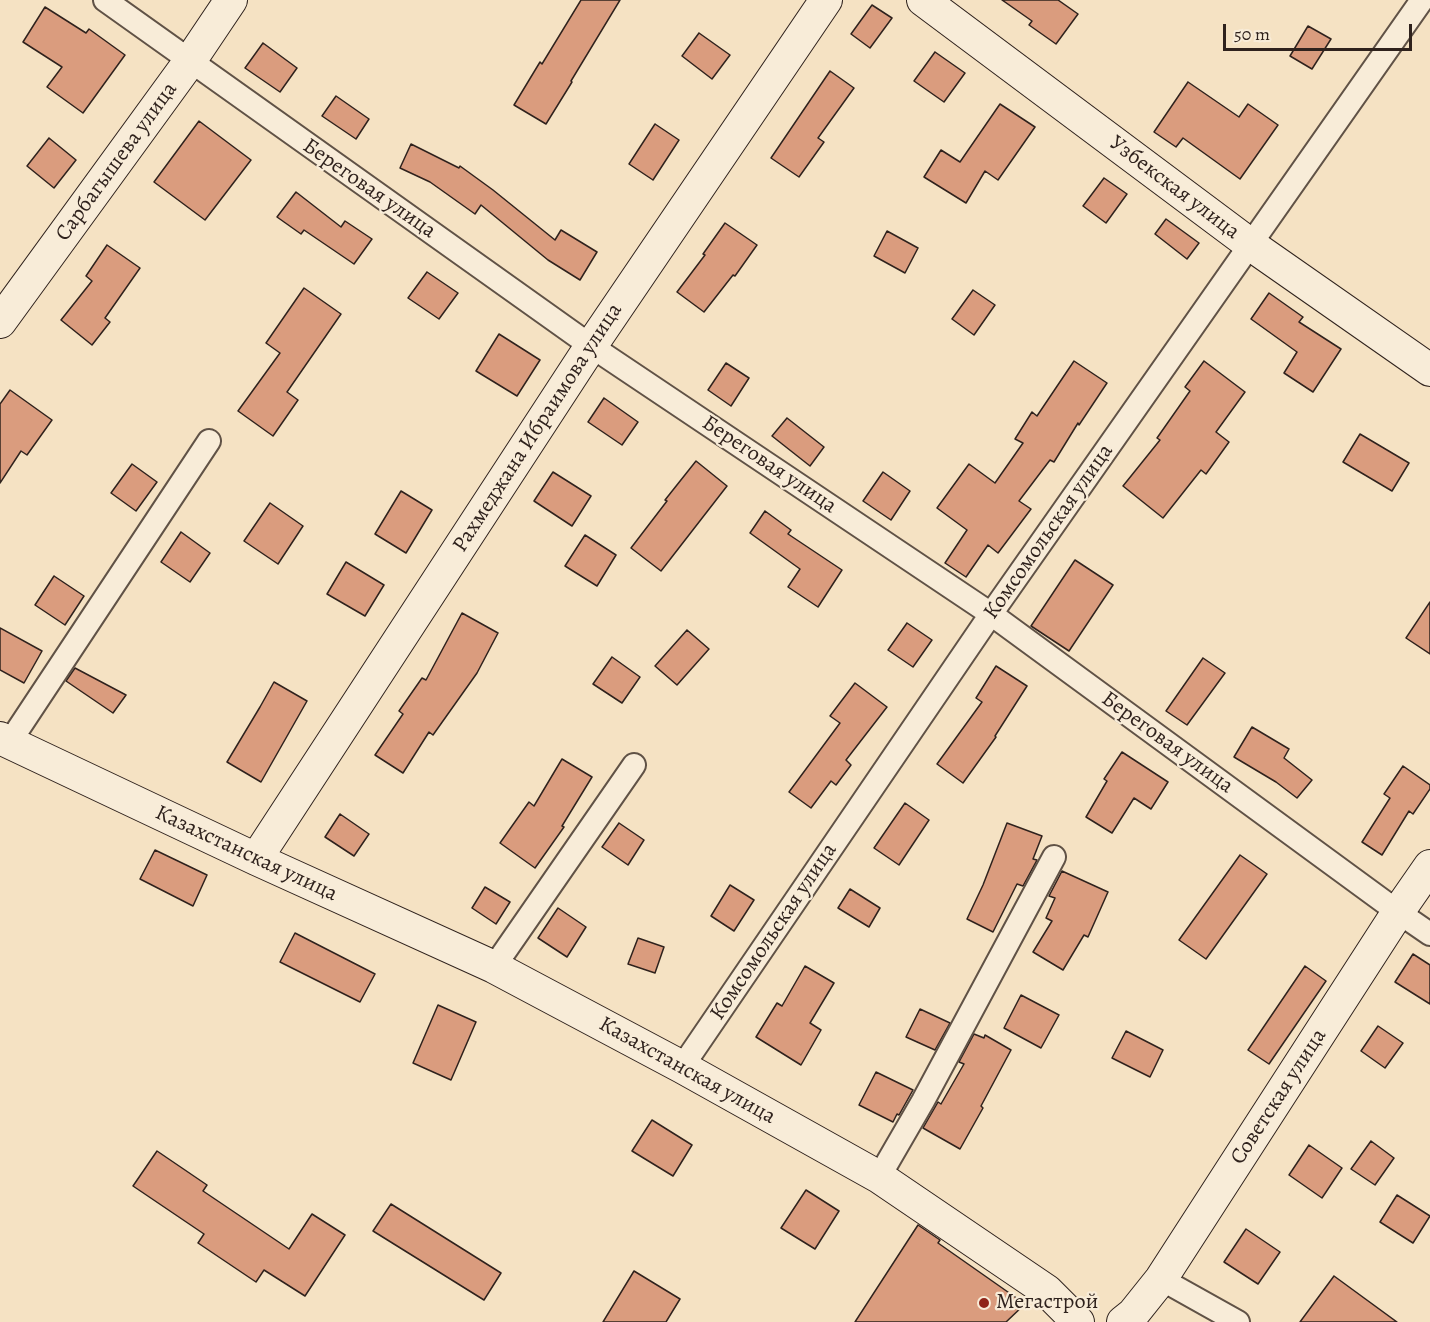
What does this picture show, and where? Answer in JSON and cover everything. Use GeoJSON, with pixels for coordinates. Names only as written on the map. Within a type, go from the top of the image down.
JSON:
{"type":"FeatureCollection","features":[{"type":"Feature","properties":{"kind":"street","name":"Береговая улица"},"geometry":{"type":"LineString","coordinates":[[105,0],[591,346],[991,614],[1430,934]]}},
{"type":"Feature","properties":{"kind":"street","name":"Сарбагышева улица"},"geometry":{"type":"LineString","coordinates":[[0,321],[190,62],[231,0]]}},
{"type":"Feature","properties":{"kind":"street","name":"Рахмеджана Ибраимова улица"},"geometry":{"type":"LineString","coordinates":[[256,859],[591,346],[826,0]]}},
{"type":"Feature","properties":{"kind":"street","name":"Узбекская улица"},"geometry":{"type":"LineString","coordinates":[[923,0],[1251,245],[1430,370]]}},
{"type":"Feature","properties":{"kind":"street","name":"Комсомольская улица"},"geometry":{"type":"LineString","coordinates":[[682,1067],[991,614],[1422,0]]}},
{"type":"Feature","properties":{"kind":"street"},"geometry":{"type":"LineString","coordinates":[[5,741],[209,441]]}},
{"type":"Feature","properties":{"kind":"street","name":"Казахстанская улица"},"geometry":{"type":"LineString","coordinates":[[5,741],[256,859],[494,967],[682,1067],[879,1177],[1047,1291],[1078,1322]]}},
{"type":"Feature","properties":{"kind":"street"},"geometry":{"type":"LineString","coordinates":[[494,967],[634,765]]}},
{"type":"Feature","properties":{"kind":"street"},"geometry":{"type":"LineString","coordinates":[[879,1177],[923,1101],[1054,857]]}},
{"type":"Feature","properties":{"kind":"street","name":"Советская улица"},"geometry":{"type":"LineString","coordinates":[[1123,1322],[1133,1314],[1161,1280],[1430,866]]}},
{"type":"Feature","properties":{"kind":"street"},"geometry":{"type":"LineString","coordinates":[[1161,1280],[1238,1322]]}},
{"type":"Feature","properties":{"kind":"building"},"geometry":{"type":"Polygon","coordinates":[[[581,0],[620,0],[546,124],[514,105],[581,0]]]}},
{"type":"Feature","properties":{"kind":"building"},"geometry":{"type":"Polygon","coordinates":[[[1002,0],[1058,0],[1078,14],[1056,44],[1029,25],[1032,21],[1002,0]]]}},
{"type":"Feature","properties":{"kind":"building"},"geometry":{"type":"Polygon","coordinates":[[[872,5],[892,18],[870,48],[851,34],[872,5]]]}},
{"type":"Feature","properties":{"kind":"building"},"geometry":{"type":"Polygon","coordinates":[[[45,7],[86,33],[89,29],[125,55],[83,113],[47,87],[62,67],[23,42],[45,7]]]}},
{"type":"Feature","properties":{"kind":"building"},"geometry":{"type":"Polygon","coordinates":[[[1308,26],[1331,39],[1312,69],[1290,56],[1308,26]]]}},
{"type":"Feature","properties":{"kind":"building"},"geometry":{"type":"Polygon","coordinates":[[[699,33],[730,55],[712,79],[682,56],[699,33]]]}},
{"type":"Feature","properties":{"kind":"building"},"geometry":{"type":"Polygon","coordinates":[[[263,43],[297,68],[280,92],[245,68],[263,43]]]}},
{"type":"Feature","properties":{"kind":"building"},"geometry":{"type":"Polygon","coordinates":[[[935,52],[965,73],[944,102],[914,81],[935,52]]]}},
{"type":"Feature","properties":{"kind":"building"},"geometry":{"type":"Polygon","coordinates":[[[830,71],[854,88],[818,138],[824,142],[799,177],[771,158],[830,71]]]}},
{"type":"Feature","properties":{"kind":"building"},"geometry":{"type":"Polygon","coordinates":[[[1188,82],[1239,117],[1248,104],[1278,125],[1240,179],[1183,138],[1176,147],[1154,132],[1188,82]]]}},
{"type":"Feature","properties":{"kind":"building"},"geometry":{"type":"Polygon","coordinates":[[[336,96],[369,119],[356,139],[322,116],[336,96]]]}},
{"type":"Feature","properties":{"kind":"building"},"geometry":{"type":"Polygon","coordinates":[[[1000,104],[1035,127],[998,180],[985,171],[966,203],[924,177],[941,150],[960,162],[1000,104]]]}},
{"type":"Feature","properties":{"kind":"building"},"geometry":{"type":"Polygon","coordinates":[[[199,121],[251,160],[205,220],[154,182],[199,121]]]}},
{"type":"Feature","properties":{"kind":"building"},"geometry":{"type":"Polygon","coordinates":[[[655,124],[679,140],[653,180],[629,164],[655,124]]]}},
{"type":"Feature","properties":{"kind":"building"},"geometry":{"type":"Polygon","coordinates":[[[49,138],[76,160],[54,188],[27,166],[49,138]]]}},
{"type":"Feature","properties":{"kind":"building"},"geometry":{"type":"Polygon","coordinates":[[[411,144],[459,168],[460,166],[555,240],[561,230],[597,252],[580,280],[548,260],[481,205],[475,214],[430,182],[400,168],[411,144]]]}},
{"type":"Feature","properties":{"kind":"building"},"geometry":{"type":"Polygon","coordinates":[[[1104,178],[1127,194],[1106,223],[1083,206],[1104,178]]]}},
{"type":"Feature","properties":{"kind":"building"},"geometry":{"type":"Polygon","coordinates":[[[296,192],[341,227],[345,221],[372,239],[354,264],[304,230],[301,234],[277,217],[296,192]]]}},
{"type":"Feature","properties":{"kind":"building"},"geometry":{"type":"Polygon","coordinates":[[[1166,219],[1199,243],[1187,259],[1155,234],[1166,219]]]}},
{"type":"Feature","properties":{"kind":"building"},"geometry":{"type":"Polygon","coordinates":[[[725,223],[757,245],[735,276],[733,275],[704,312],[677,292],[705,255],[703,254],[725,223]]]}},
{"type":"Feature","properties":{"kind":"building"},"geometry":{"type":"Polygon","coordinates":[[[887,231],[918,248],[905,273],[874,256],[887,231]]]}},
{"type":"Feature","properties":{"kind":"building"},"geometry":{"type":"Polygon","coordinates":[[[107,245],[140,268],[105,318],[110,322],[92,345],[61,320],[92,281],[86,276],[107,245]]]}},
{"type":"Feature","properties":{"kind":"building"},"geometry":{"type":"Polygon","coordinates":[[[427,272],[458,293],[439,319],[408,298],[427,272]]]}},
{"type":"Feature","properties":{"kind":"building"},"geometry":{"type":"Polygon","coordinates":[[[304,288],[341,314],[287,392],[298,400],[273,436],[238,411],[280,353],[266,343],[304,288]]]}},
{"type":"Feature","properties":{"kind":"building"},"geometry":{"type":"Polygon","coordinates":[[[973,290],[995,305],[974,335],[952,319],[973,290]]]}},
{"type":"Feature","properties":{"kind":"building"},"geometry":{"type":"Polygon","coordinates":[[[1269,293],[1303,317],[1299,322],[1341,349],[1313,392],[1284,373],[1297,352],[1251,319],[1269,293]]]}},
{"type":"Feature","properties":{"kind":"building"},"geometry":{"type":"Polygon","coordinates":[[[499,334],[540,360],[517,396],[476,371],[499,334]]]}},
{"type":"Feature","properties":{"kind":"building"},"geometry":{"type":"Polygon","coordinates":[[[1074,361],[1107,383],[1054,462],[1050,460],[1019,501],[1031,509],[998,553],[988,545],[966,577],[945,563],[967,530],[937,508],[969,464],[995,483],[1023,443],[1015,439],[1032,412],[1037,416],[1074,361]]]}},
{"type":"Feature","properties":{"kind":"building"},"geometry":{"type":"Polygon","coordinates":[[[1204,361],[1245,392],[1216,432],[1229,442],[1206,474],[1201,470],[1163,518],[1123,486],[1160,440],[1157,438],[1190,391],[1185,387],[1204,361]]]}},
{"type":"Feature","properties":{"kind":"building"},"geometry":{"type":"Polygon","coordinates":[[[726,363],[749,378],[731,406],[708,390],[726,363]]]}},
{"type":"Feature","properties":{"kind":"building"},"geometry":{"type":"Polygon","coordinates":[[[10,390],[52,420],[27,455],[21,451],[0,483],[0,404],[10,390]]]}},
{"type":"Feature","properties":{"kind":"building"},"geometry":{"type":"Polygon","coordinates":[[[604,398],[638,422],[622,445],[588,422],[604,398]]]}},
{"type":"Feature","properties":{"kind":"building"},"geometry":{"type":"Polygon","coordinates":[[[787,418],[824,447],[810,466],[772,436],[787,418]]]}},
{"type":"Feature","properties":{"kind":"building"},"geometry":{"type":"Polygon","coordinates":[[[1360,434],[1409,463],[1392,491],[1343,462],[1360,434]]]}},
{"type":"Feature","properties":{"kind":"building"},"geometry":{"type":"Polygon","coordinates":[[[696,461],[727,486],[661,571],[631,548],[696,461]]]}},
{"type":"Feature","properties":{"kind":"building"},"geometry":{"type":"Polygon","coordinates":[[[132,464],[157,482],[136,511],[111,493],[132,464]]]}},
{"type":"Feature","properties":{"kind":"building"},"geometry":{"type":"Polygon","coordinates":[[[553,472],[591,496],[572,526],[534,501],[553,472]]]}},
{"type":"Feature","properties":{"kind":"building"},"geometry":{"type":"Polygon","coordinates":[[[883,472],[910,491],[891,520],[863,501],[883,472]]]}},
{"type":"Feature","properties":{"kind":"building"},"geometry":{"type":"Polygon","coordinates":[[[401,491],[432,510],[406,553],[375,534],[401,491]]]}},
{"type":"Feature","properties":{"kind":"building"},"geometry":{"type":"Polygon","coordinates":[[[270,503],[303,526],[278,564],[244,541],[270,503]]]}},
{"type":"Feature","properties":{"kind":"building"},"geometry":{"type":"Polygon","coordinates":[[[765,511],[791,530],[788,534],[842,570],[818,607],[788,587],[800,569],[750,533],[765,511]]]}},
{"type":"Feature","properties":{"kind":"building"},"geometry":{"type":"Polygon","coordinates":[[[181,532],[210,553],[190,582],[161,562],[181,532]]]}},
{"type":"Feature","properties":{"kind":"building"},"geometry":{"type":"Polygon","coordinates":[[[585,535],[616,555],[597,586],[565,566],[585,535]]]}},
{"type":"Feature","properties":{"kind":"building"},"geometry":{"type":"Polygon","coordinates":[[[1075,560],[1113,585],[1069,651],[1031,626],[1075,560]]]}},
{"type":"Feature","properties":{"kind":"building"},"geometry":{"type":"Polygon","coordinates":[[[346,562],[384,585],[365,616],[327,594],[346,562]]]}},
{"type":"Feature","properties":{"kind":"building"},"geometry":{"type":"Polygon","coordinates":[[[54,576],[84,596],[65,625],[35,605],[54,576]]]}},
{"type":"Feature","properties":{"kind":"building"},"geometry":{"type":"Polygon","coordinates":[[[1430,602],[1430,654],[1406,638],[1430,602]]]}},
{"type":"Feature","properties":{"kind":"building"},"geometry":{"type":"Polygon","coordinates":[[[462,613],[498,633],[477,673],[433,735],[429,732],[403,773],[375,755],[403,714],[399,711],[422,678],[426,680],[462,613]]]}},
{"type":"Feature","properties":{"kind":"building"},"geometry":{"type":"Polygon","coordinates":[[[907,623],[932,640],[913,667],[888,650],[907,623]]]}},
{"type":"Feature","properties":{"kind":"building"},"geometry":{"type":"Polygon","coordinates":[[[0,628],[42,651],[24,683],[0,670],[0,628]]]}},
{"type":"Feature","properties":{"kind":"building"},"geometry":{"type":"Polygon","coordinates":[[[687,630],[709,649],[677,685],[655,666],[687,630]]]}},
{"type":"Feature","properties":{"kind":"building"},"geometry":{"type":"Polygon","coordinates":[[[612,657],[640,677],[622,703],[593,684],[612,657]]]}},
{"type":"Feature","properties":{"kind":"building"},"geometry":{"type":"Polygon","coordinates":[[[1203,658],[1225,673],[1187,725],[1166,711],[1203,658]]]}},
{"type":"Feature","properties":{"kind":"building"},"geometry":{"type":"Polygon","coordinates":[[[996,666],[1027,686],[996,737],[963,783],[937,764],[982,702],[976,698],[996,666]]]}},
{"type":"Feature","properties":{"kind":"building"},"geometry":{"type":"Polygon","coordinates":[[[75,668],[126,695],[113,713],[66,681],[75,668]]]}},
{"type":"Feature","properties":{"kind":"building"},"geometry":{"type":"Polygon","coordinates":[[[274,682],[307,701],[261,782],[227,762],[274,682]]]}},
{"type":"Feature","properties":{"kind":"building"},"geometry":{"type":"Polygon","coordinates":[[[855,683],[887,707],[846,760],[851,765],[836,785],[831,781],[811,808],[789,792],[840,723],[830,716],[855,683]]]}},
{"type":"Feature","properties":{"kind":"building"},"geometry":{"type":"Polygon","coordinates":[[[1252,727],[1289,749],[1284,758],[1312,780],[1297,798],[1276,782],[1234,757],[1252,727]]]}},
{"type":"Feature","properties":{"kind":"building"},"geometry":{"type":"Polygon","coordinates":[[[1122,752],[1168,782],[1151,809],[1134,798],[1112,833],[1086,817],[1107,781],[1104,779],[1122,752]]]}},
{"type":"Feature","properties":{"kind":"building"},"geometry":{"type":"Polygon","coordinates":[[[562,759],[592,777],[562,826],[564,827],[535,868],[500,843],[529,802],[534,806],[562,759]]]}},
{"type":"Feature","properties":{"kind":"building"},"geometry":{"type":"Polygon","coordinates":[[[1403,766],[1430,785],[1430,789],[1413,814],[1409,811],[1382,855],[1362,842],[1390,798],[1384,794],[1403,766]]]}},
{"type":"Feature","properties":{"kind":"building"},"geometry":{"type":"Polygon","coordinates":[[[905,803],[929,820],[899,865],[874,848],[905,803]]]}},
{"type":"Feature","properties":{"kind":"building"},"geometry":{"type":"Polygon","coordinates":[[[340,814],[369,834],[354,856],[325,837],[340,814]]]}},
{"type":"Feature","properties":{"kind":"building"},"geometry":{"type":"Polygon","coordinates":[[[619,823],[644,840],[628,865],[602,847],[619,823]]]}},
{"type":"Feature","properties":{"kind":"building"},"geometry":{"type":"Polygon","coordinates":[[[1007,823],[1042,836],[1033,859],[1037,860],[1023,886],[1017,884],[993,932],[967,919],[1007,823]]]}},
{"type":"Feature","properties":{"kind":"building"},"geometry":{"type":"Polygon","coordinates":[[[155,850],[207,875],[193,906],[140,879],[155,850]]]}},
{"type":"Feature","properties":{"kind":"building"},"geometry":{"type":"Polygon","coordinates":[[[1240,855],[1267,874],[1206,959],[1179,940],[1240,855]]]}},
{"type":"Feature","properties":{"kind":"building"},"geometry":{"type":"Polygon","coordinates":[[[1062,871],[1108,892],[1088,937],[1084,935],[1063,970],[1033,952],[1052,921],[1046,918],[1055,898],[1049,896],[1062,871]]]}},
{"type":"Feature","properties":{"kind":"building"},"geometry":{"type":"Polygon","coordinates":[[[730,885],[754,900],[734,931],[711,916],[730,885]]]}},
{"type":"Feature","properties":{"kind":"building"},"geometry":{"type":"Polygon","coordinates":[[[485,887],[510,902],[496,924],[472,908],[485,887]]]}},
{"type":"Feature","properties":{"kind":"building"},"geometry":{"type":"Polygon","coordinates":[[[850,889],[880,908],[869,927],[838,908],[850,889]]]}},
{"type":"Feature","properties":{"kind":"building"},"geometry":{"type":"Polygon","coordinates":[[[558,908],[586,927],[567,957],[538,938],[558,908]]]}},
{"type":"Feature","properties":{"kind":"building"},"geometry":{"type":"Polygon","coordinates":[[[295,933],[375,974],[360,1002],[280,962],[295,933]]]}},
{"type":"Feature","properties":{"kind":"building"},"geometry":{"type":"Polygon","coordinates":[[[638,938],[664,947],[655,973],[628,964],[638,938]]]}},
{"type":"Feature","properties":{"kind":"building"},"geometry":{"type":"Polygon","coordinates":[[[1413,954],[1430,965],[1430,1004],[1395,982],[1413,954]]]}},
{"type":"Feature","properties":{"kind":"building"},"geometry":{"type":"Polygon","coordinates":[[[805,966],[834,983],[810,1023],[821,1030],[801,1065],[756,1037],[777,1003],[782,1006],[805,966]]]}},
{"type":"Feature","properties":{"kind":"building"},"geometry":{"type":"Polygon","coordinates":[[[1305,966],[1326,981],[1269,1064],[1248,1050],[1305,966]]]}},
{"type":"Feature","properties":{"kind":"building"},"geometry":{"type":"Polygon","coordinates":[[[1021,995],[1059,1015],[1041,1048],[1004,1028],[1021,995]]]}},
{"type":"Feature","properties":{"kind":"building"},"geometry":{"type":"Polygon","coordinates":[[[438,1005],[476,1022],[451,1080],[413,1063],[438,1005]]]}},
{"type":"Feature","properties":{"kind":"building"},"geometry":{"type":"Polygon","coordinates":[[[920,1009],[950,1023],[935,1050],[906,1037],[920,1009]]]}},
{"type":"Feature","properties":{"kind":"building"},"geometry":{"type":"Polygon","coordinates":[[[1378,1026],[1403,1043],[1385,1068],[1361,1051],[1378,1026]]]}},
{"type":"Feature","properties":{"kind":"building"},"geometry":{"type":"Polygon","coordinates":[[[1126,1031],[1163,1050],[1150,1077],[1112,1058],[1126,1031]]]}},
{"type":"Feature","properties":{"kind":"building"},"geometry":{"type":"Polygon","coordinates":[[[974,1034],[984,1038],[985,1035],[1011,1050],[960,1149],[923,1128],[938,1102],[941,1104],[964,1064],[959,1062],[974,1034]]]}},
{"type":"Feature","properties":{"kind":"building"},"geometry":{"type":"Polygon","coordinates":[[[876,1072],[913,1090],[893,1122],[859,1105],[876,1072]]]}},
{"type":"Feature","properties":{"kind":"building"},"geometry":{"type":"Polygon","coordinates":[[[652,1120],[692,1145],[673,1176],[632,1151],[652,1120]]]}},
{"type":"Feature","properties":{"kind":"building"},"geometry":{"type":"Polygon","coordinates":[[[1371,1141],[1394,1158],[1375,1185],[1351,1169],[1371,1141]]]}},
{"type":"Feature","properties":{"kind":"building"},"geometry":{"type":"Polygon","coordinates":[[[1309,1145],[1342,1168],[1322,1198],[1289,1175],[1309,1145]]]}},
{"type":"Feature","properties":{"kind":"building"},"geometry":{"type":"Polygon","coordinates":[[[157,1151],[207,1185],[203,1191],[289,1249],[312,1214],[345,1235],[305,1296],[264,1270],[256,1282],[198,1243],[204,1234],[133,1186],[157,1151]]]}},
{"type":"Feature","properties":{"kind":"building"},"geometry":{"type":"Polygon","coordinates":[[[806,1190],[839,1211],[815,1249],[781,1228],[806,1190]]]}},
{"type":"Feature","properties":{"kind":"building"},"geometry":{"type":"Polygon","coordinates":[[[1397,1195],[1430,1216],[1413,1243],[1380,1222],[1397,1195]]]}},
{"type":"Feature","properties":{"kind":"building"},"geometry":{"type":"Polygon","coordinates":[[[391,1204],[501,1273],[484,1300],[373,1231],[391,1204]]]}},
{"type":"Feature","properties":{"kind":"building"},"geometry":{"type":"Polygon","coordinates":[[[918,1225],[940,1240],[938,1243],[1025,1304],[1006,1322],[855,1322],[918,1225]]]}},
{"type":"Feature","properties":{"kind":"building"},"geometry":{"type":"Polygon","coordinates":[[[1246,1229],[1280,1252],[1258,1284],[1224,1262],[1246,1229]]]}},
{"type":"Feature","properties":{"kind":"building"},"geometry":{"type":"Polygon","coordinates":[[[634,1271],[680,1299],[666,1322],[603,1322],[634,1271]]]}},
{"type":"Feature","properties":{"kind":"building"},"geometry":{"type":"Polygon","coordinates":[[[1334,1276],[1397,1322],[1300,1322],[1334,1276]]]}},
{"type":"Feature","properties":{"kind":"place","name":"Мегастрой"},"geometry":{"type":"Point","coordinates":[984,1303]}}]}
